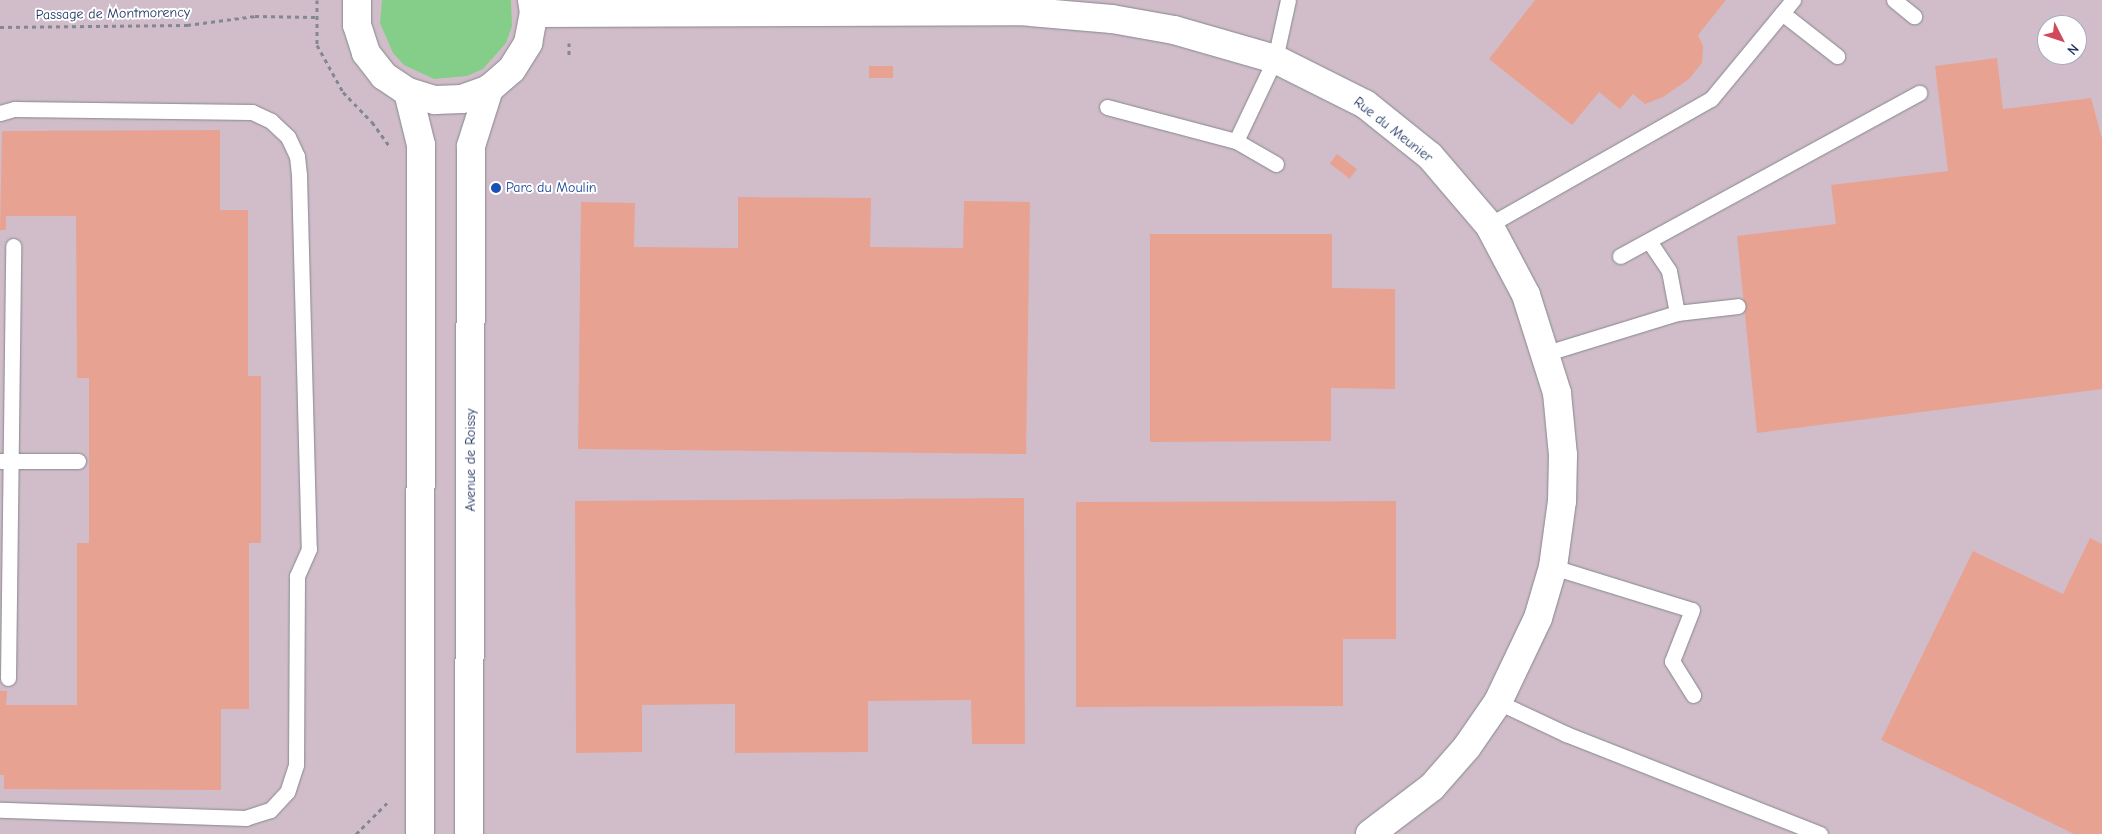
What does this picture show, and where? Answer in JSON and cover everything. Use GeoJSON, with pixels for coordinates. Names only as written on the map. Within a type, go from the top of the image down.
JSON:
{"type":"FeatureCollection","features":[{"type":"Feature","properties":{"kind":"street"},"geometry":{"type":"LineString","coordinates":[[357,0],[357,25],[366,53],[384,76],[408,92],[435,100],[462,99],[488,89],[512,70],[528,43],[533,6]]}},
{"type":"Feature","properties":{"kind":"street","name":"Rue du Meunier"},"geometry":{"type":"LineString","coordinates":[[533,6],[1020,6],[1092,16],[1156,27],[1274,59],[1365,104],[1430,156],[1488,226],[1526,296],[1547,353],[1557,393],[1563,455],[1562,501],[1552,566],[1538,618],[1498,702],[1466,747],[1432,787],[1370,834]]}},
{"type":"Feature","properties":{"kind":"street","name":"Avenue de Roissy"},"geometry":{"type":"LineString","coordinates":[[469,834],[471,146],[488,89]]}},
{"type":"Feature","properties":{"kind":"street"},"geometry":{"type":"LineString","coordinates":[[408,92],[421,145],[420,834]]}},
{"type":"Feature","properties":{"kind":"lane"},"geometry":{"type":"LineString","coordinates":[[1236,141],[1274,59],[1288,0]]}},
{"type":"Feature","properties":{"kind":"lane"},"geometry":{"type":"LineString","coordinates":[[1488,226],[1711,99],[1793,0]]}},
{"type":"Feature","properties":{"kind":"lane"},"geometry":{"type":"LineString","coordinates":[[1894,0],[1914,16]]}},
{"type":"Feature","properties":{"kind":"lane"},"geometry":{"type":"LineString","coordinates":[[1782,12],[1837,56]]}},
{"type":"Feature","properties":{"kind":"lane"},"geometry":{"type":"LineString","coordinates":[[1620,256],[1919,93]]}},
{"type":"Feature","properties":{"kind":"lane"},"geometry":{"type":"LineString","coordinates":[[1107,107],[1236,141],[1276,164]]}},
{"type":"Feature","properties":{"kind":"lane"},"geometry":{"type":"LineString","coordinates":[[0,113],[14,109],[252,112],[271,121],[288,137],[297,156],[299,175],[309,549],[297,576],[296,765],[287,792],[270,810],[246,818],[0,810]]}},
{"type":"Feature","properties":{"kind":"lane"},"geometry":{"type":"LineString","coordinates":[[1649,241],[1670,271],[1677,313]]}},
{"type":"Feature","properties":{"kind":"lane"},"geometry":{"type":"LineString","coordinates":[[8,678],[5,461],[13,246]]}},
{"type":"Feature","properties":{"kind":"lane"},"geometry":{"type":"LineString","coordinates":[[1547,353],[1677,313],[1738,306]]}},
{"type":"Feature","properties":{"kind":"lane"},"geometry":{"type":"LineString","coordinates":[[5,461],[78,461]]}},
{"type":"Feature","properties":{"kind":"lane"},"geometry":{"type":"LineString","coordinates":[[1552,566],[1692,610],[1672,661],[1693,695]]}},
{"type":"Feature","properties":{"kind":"lane"},"geometry":{"type":"LineString","coordinates":[[1498,702],[1566,734],[1820,834]]}},
{"type":"Feature","properties":{"kind":"path","name":"Passage de Montmorency"},"geometry":{"type":"LineString","coordinates":[[0,27],[168,26],[255,16],[316,17]]}},
{"type":"Feature","properties":{"kind":"shaded area"},"geometry":{"type":"Polygon","coordinates":[[[0,0],[2102,0],[2102,834],[0,834],[0,0]]]}},
{"type":"Feature","properties":{"kind":"green space"},"geometry":{"type":"Polygon","coordinates":[[[382,0],[511,0],[512,26],[506,43],[483,69],[467,76],[434,79],[404,65],[393,53],[380,23],[382,0]]]}},
{"type":"Feature","properties":{"kind":"building"},"geometry":{"type":"Polygon","coordinates":[[[1535,0],[1726,0],[1698,35],[1703,46],[1702,63],[1689,79],[1663,97],[1645,104],[1633,94],[1620,109],[1599,92],[1572,125],[1489,59],[1535,0]]]}},
{"type":"Feature","properties":{"kind":"building"},"geometry":{"type":"Polygon","coordinates":[[[1997,58],[2003,109],[2091,98],[2102,139],[2102,389],[1757,433],[1737,236],[1836,224],[1831,185],[1948,171],[1935,66],[1997,58]]]}},
{"type":"Feature","properties":{"kind":"building"},"geometry":{"type":"Polygon","coordinates":[[[869,66],[893,66],[893,78],[869,78],[869,66]]]}},
{"type":"Feature","properties":{"kind":"building"},"geometry":{"type":"Polygon","coordinates":[[[220,130],[220,210],[248,210],[248,376],[261,376],[261,543],[249,543],[249,709],[221,709],[221,790],[4,789],[4,775],[0,775],[0,691],[7,691],[6,705],[77,705],[77,543],[89,543],[89,378],[77,378],[76,216],[6,216],[6,230],[0,230],[2,131],[220,130]]]}},
{"type":"Feature","properties":{"kind":"building"},"geometry":{"type":"Polygon","coordinates":[[[1337,154],[1357,169],[1350,179],[1330,164],[1337,154]]]}},
{"type":"Feature","properties":{"kind":"building"},"geometry":{"type":"Polygon","coordinates":[[[738,197],[871,198],[870,247],[963,248],[964,201],[1030,202],[1026,454],[578,449],[581,202],[635,203],[634,247],[738,248],[738,197]]]}},
{"type":"Feature","properties":{"kind":"building"},"geometry":{"type":"Polygon","coordinates":[[[1150,234],[1332,234],[1332,288],[1395,289],[1395,389],[1331,388],[1331,441],[1150,442],[1150,234]]]}},
{"type":"Feature","properties":{"kind":"building"},"geometry":{"type":"Polygon","coordinates":[[[1024,498],[1025,744],[972,744],[971,700],[868,701],[868,752],[735,753],[735,704],[642,705],[642,752],[576,753],[575,501],[1024,498]]]}},
{"type":"Feature","properties":{"kind":"building"},"geometry":{"type":"Polygon","coordinates":[[[1396,501],[1396,639],[1343,639],[1343,706],[1076,707],[1076,502],[1396,501]]]}},
{"type":"Feature","properties":{"kind":"building"},"geometry":{"type":"Polygon","coordinates":[[[2090,538],[2102,544],[2102,834],[2074,834],[1881,740],[1973,551],[2063,594],[2090,538]]]}},
{"type":"Feature","properties":{"kind":"place","name":"Parc du Moulin"},"geometry":{"type":"Point","coordinates":[496,188]}}]}
